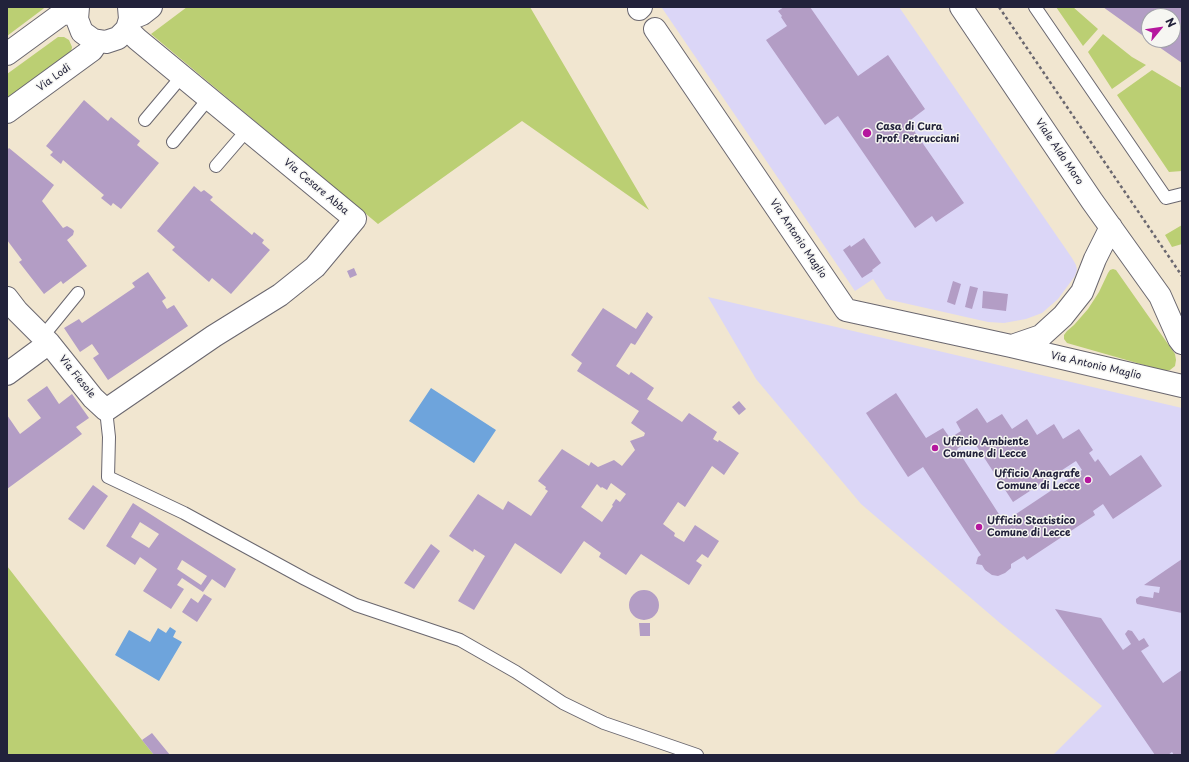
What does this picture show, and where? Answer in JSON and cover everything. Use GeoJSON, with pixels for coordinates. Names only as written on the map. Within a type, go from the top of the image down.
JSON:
{"type":"FeatureCollection","features":[{"type":"Feature","properties":{"kind":"street"},"geometry":{"type":"LineString","coordinates":[[7,54],[63,13],[78,11],[77,19],[82,32],[93,40],[106,42],[118,38],[129,18],[142,14],[151,7]]}},
{"type":"Feature","properties":{"kind":"street","name":"Viale Aldo Moro"},"geometry":{"type":"LineString","coordinates":[[961,7],[1111,227],[1160,296],[1182,343]]}},
{"type":"Feature","properties":{"kind":"street","name":"Via Cesare Abba"},"geometry":{"type":"LineString","coordinates":[[106,410],[214,336],[280,295],[315,267],[355,219],[137,39],[129,18]]}},
{"type":"Feature","properties":{"kind":"street","name":"Via Antonio Maglio"},"geometry":{"type":"LineString","coordinates":[[655,30],[846,310],[1011,346],[1182,386]]}},
{"type":"Feature","properties":{"kind":"street","name":"Via Lodi"},"geometry":{"type":"LineString","coordinates":[[7,112],[92,50],[98,41]]}},
{"type":"Feature","properties":{"kind":"street"},"geometry":{"type":"LineString","coordinates":[[1011,346],[1041,336],[1063,316],[1082,292],[1095,259],[1111,227]]}},
{"type":"Feature","properties":{"kind":"street","name":"Viale Aldo Moro"},"geometry":{"type":"LineString","coordinates":[[1160,296],[1182,315]]}},
{"type":"Feature","properties":{"kind":"street","name":"Via Fiesole"},"geometry":{"type":"LineString","coordinates":[[7,298],[16,311],[46,339],[92,398],[106,410]]}},
{"type":"Feature","properties":{"kind":"street"},"geometry":{"type":"LineString","coordinates":[[7,374],[46,339]]}},
{"type":"Feature","properties":{"kind":"lane"},"geometry":{"type":"LineString","coordinates":[[1035,7],[1166,198],[1182,194]]}},
{"type":"Feature","properties":{"kind":"lane"},"geometry":{"type":"LineString","coordinates":[[145,120],[182,76]]}},
{"type":"Feature","properties":{"kind":"lane"},"geometry":{"type":"LineString","coordinates":[[173,142],[209,98]]}},
{"type":"Feature","properties":{"kind":"lane"},"geometry":{"type":"LineString","coordinates":[[216,166],[247,130]]}},
{"type":"Feature","properties":{"kind":"lane"},"geometry":{"type":"LineString","coordinates":[[46,339],[78,293]]}},
{"type":"Feature","properties":{"kind":"lane"},"geometry":{"type":"LineString","coordinates":[[106,410],[109,437],[108,477],[184,513],[356,605],[460,640],[516,672],[563,703],[604,723],[697,755]]}},
{"type":"Feature","properties":{"kind":"path"},"geometry":{"type":"LineString","coordinates":[[999,7],[1182,276]]}},
{"type":"Feature","properties":{"kind":"shaded area","name":"Casa di Cura Prof. Petrucciani"},"geometry":{"type":"Polygon","coordinates":[[[899,7],[1072,258],[1077,270],[1075,276],[1058,299],[1042,313],[1026,319],[1004,323],[988,322],[886,299],[873,279],[855,291],[662,8],[899,7]]]}},
{"type":"Feature","properties":{"kind":"shaded area"},"geometry":{"type":"Polygon","coordinates":[[[708,297],[1182,408],[1182,755],[1053,755],[1102,706],[1000,623],[861,504],[756,379],[708,297]]]}},
{"type":"Feature","properties":{"kind":"green space"},"geometry":{"type":"Polygon","coordinates":[[[7,7],[45,7],[7,36],[7,7]]]}},
{"type":"Feature","properties":{"kind":"green space"},"geometry":{"type":"Polygon","coordinates":[[[187,7],[530,7],[649,210],[522,121],[378,224],[151,34],[187,7]]]}},
{"type":"Feature","properties":{"kind":"green space"},"geometry":{"type":"Polygon","coordinates":[[[1056,7],[1073,7],[1098,29],[1083,46],[1056,7]]]}},
{"type":"Feature","properties":{"kind":"green space"},"geometry":{"type":"Polygon","coordinates":[[[1103,34],[1132,57],[1146,65],[1112,89],[1088,52],[1103,34]]]}},
{"type":"Feature","properties":{"kind":"green space"},"geometry":{"type":"Polygon","coordinates":[[[58,37],[64,37],[69,40],[72,47],[71,53],[7,99],[7,74],[58,37]]]}},
{"type":"Feature","properties":{"kind":"green space"},"geometry":{"type":"Polygon","coordinates":[[[1152,70],[1182,88],[1182,171],[1169,172],[1117,95],[1152,70]]]}},
{"type":"Feature","properties":{"kind":"green space"},"geometry":{"type":"Polygon","coordinates":[[[1182,225],[1182,244],[1172,247],[1165,235],[1182,225]]]}},
{"type":"Feature","properties":{"kind":"green space"},"geometry":{"type":"Polygon","coordinates":[[[1113,269],[1116,270],[1175,354],[1175,366],[1170,370],[1165,371],[1067,343],[1064,339],[1064,335],[1067,331],[1088,309],[1099,292],[1108,273],[1113,269]]]}},
{"type":"Feature","properties":{"kind":"green space"},"geometry":{"type":"Polygon","coordinates":[[[7,566],[142,740],[154,755],[7,755],[7,566]]]}},
{"type":"Feature","properties":{"kind":"water"},"geometry":{"type":"Polygon","coordinates":[[[431,388],[496,430],[474,463],[409,421],[431,388]]]}},
{"type":"Feature","properties":{"kind":"water"},"geometry":{"type":"Polygon","coordinates":[[[170,627],[176,631],[173,637],[182,642],[159,681],[115,655],[129,630],[150,642],[158,628],[166,633],[170,627]]]}},
{"type":"Feature","properties":{"kind":"building"},"geometry":{"type":"Polygon","coordinates":[[[784,7],[810,7],[858,76],[888,55],[925,109],[908,122],[964,203],[936,222],[932,216],[915,228],[838,116],[825,125],[766,40],[787,26],[778,11],[784,7]]]}},
{"type":"Feature","properties":{"kind":"building"},"geometry":{"type":"Polygon","coordinates":[[[1103,7],[1182,7],[1182,63],[1160,48],[1181,48],[1181,8],[1141,8],[1141,34],[1103,7]]]}},
{"type":"Feature","properties":{"kind":"building"},"geometry":{"type":"Polygon","coordinates":[[[84,100],[108,121],[111,117],[140,141],[137,145],[159,163],[121,209],[113,203],[111,206],[101,198],[104,195],[63,160],[61,164],[50,155],[53,152],[46,146],[84,100]]]}},
{"type":"Feature","properties":{"kind":"building"},"geometry":{"type":"Polygon","coordinates":[[[9,148],[54,185],[42,201],[63,228],[67,226],[74,231],[73,235],[67,240],[87,266],[63,284],[61,281],[44,294],[19,262],[22,260],[7,240],[7,150],[9,148]]]}},
{"type":"Feature","properties":{"kind":"building"},"geometry":{"type":"Polygon","coordinates":[[[194,186],[201,192],[204,190],[213,197],[210,200],[252,235],[254,232],[264,240],[262,243],[270,250],[231,294],[212,278],[209,282],[172,250],[175,247],[157,231],[194,186]]]}},
{"type":"Feature","properties":{"kind":"building"},"geometry":{"type":"Polygon","coordinates":[[[864,238],[881,263],[872,270],[873,271],[862,278],[843,250],[850,245],[851,247],[864,238]]]}},
{"type":"Feature","properties":{"kind":"building"},"geometry":{"type":"Polygon","coordinates":[[[354,268],[357,275],[350,278],[347,271],[354,268]]]}},
{"type":"Feature","properties":{"kind":"building"},"geometry":{"type":"Polygon","coordinates":[[[148,272],[166,298],[162,301],[167,309],[174,305],[188,326],[108,380],[93,358],[99,354],[92,344],[80,352],[64,328],[79,319],[82,323],[135,287],[132,283],[148,272]]]}},
{"type":"Feature","properties":{"kind":"building"},"geometry":{"type":"Polygon","coordinates":[[[953,281],[961,284],[955,305],[947,302],[953,281]]]}},
{"type":"Feature","properties":{"kind":"building"},"geometry":{"type":"Polygon","coordinates":[[[970,286],[978,288],[972,309],[965,307],[970,286]]]}},
{"type":"Feature","properties":{"kind":"building"},"geometry":{"type":"Polygon","coordinates":[[[983,291],[1008,294],[1006,311],[982,308],[983,291]]]}},
{"type":"Feature","properties":{"kind":"building"},"geometry":{"type":"Polygon","coordinates":[[[603,308],[636,329],[647,312],[653,317],[635,345],[631,343],[616,366],[629,375],[631,372],[654,388],[647,399],[682,422],[689,413],[717,432],[713,439],[718,442],[719,440],[739,453],[724,475],[712,466],[685,507],[678,502],[663,524],[675,533],[674,536],[684,542],[695,525],[719,541],[708,558],[702,554],[696,561],[702,565],[689,585],[641,554],[626,575],[599,557],[601,553],[584,541],[561,574],[515,543],[474,610],[458,601],[485,556],[474,549],[473,552],[449,536],[478,494],[503,510],[508,501],[531,516],[548,491],[545,489],[546,487],[538,481],[562,449],[589,466],[591,462],[598,467],[614,460],[622,466],[635,450],[630,441],[644,436],[645,433],[631,423],[639,411],[577,371],[582,363],[571,355],[603,308]],[[611,483],[607,490],[602,487],[601,488],[597,484],[581,507],[602,522],[616,499],[620,502],[626,494],[611,483]]]}},
{"type":"Feature","properties":{"kind":"building"},"geometry":{"type":"Polygon","coordinates":[[[47,386],[59,404],[72,394],[89,418],[76,427],[82,434],[7,489],[7,415],[20,434],[41,418],[27,400],[47,386]]]}},
{"type":"Feature","properties":{"kind":"building"},"geometry":{"type":"Polygon","coordinates":[[[896,393],[926,438],[943,428],[950,438],[961,431],[956,422],[977,408],[987,423],[1002,414],[1012,429],[1027,419],[1037,435],[1054,424],[1063,439],[1079,429],[1093,450],[1089,453],[1095,462],[1098,459],[1110,476],[1141,455],[1162,486],[1113,519],[1103,504],[1093,511],[1095,515],[1027,560],[1024,556],[1011,564],[1011,568],[1005,573],[998,576],[992,575],[985,570],[982,565],[976,564],[978,557],[981,555],[923,467],[908,477],[866,413],[896,393]],[[972,439],[957,449],[1004,522],[1082,470],[1076,461],[1013,502],[972,439]]]}},
{"type":"Feature","properties":{"kind":"building"},"geometry":{"type":"Polygon","coordinates":[[[739,401],[746,409],[739,415],[732,407],[739,401]]]}},
{"type":"Feature","properties":{"kind":"building"},"geometry":{"type":"Polygon","coordinates":[[[93,485],[108,496],[84,530],[68,519],[93,485]]]}},
{"type":"Feature","properties":{"kind":"building"},"geometry":{"type":"Polygon","coordinates":[[[133,503],[236,569],[225,588],[212,579],[203,592],[182,578],[177,585],[184,589],[171,609],[143,591],[157,569],[140,557],[135,565],[106,546],[133,503]],[[140,522],[131,537],[149,548],[159,534],[140,522]],[[182,560],[177,569],[201,585],[207,576],[182,560]]]}},
{"type":"Feature","properties":{"kind":"building"},"geometry":{"type":"Polygon","coordinates":[[[431,544],[440,551],[414,589],[404,583],[431,544]]]}},
{"type":"Feature","properties":{"kind":"building"},"geometry":{"type":"Polygon","coordinates":[[[1182,559],[1182,613],[1137,604],[1136,599],[1140,596],[1153,598],[1154,592],[1159,593],[1160,587],[1144,585],[1182,559]]]}},
{"type":"Feature","properties":{"kind":"building"},"geometry":{"type":"Polygon","coordinates":[[[644,590],[655,594],[659,605],[655,616],[644,620],[633,616],[629,605],[633,594],[644,590]]]}},
{"type":"Feature","properties":{"kind":"building"},"geometry":{"type":"Polygon","coordinates":[[[204,594],[212,599],[197,622],[182,612],[191,598],[198,603],[204,594]]]}},
{"type":"Feature","properties":{"kind":"building"},"geometry":{"type":"Polygon","coordinates":[[[1055,609],[1101,618],[1123,650],[1131,644],[1125,634],[1128,630],[1132,631],[1139,641],[1144,638],[1149,646],[1141,651],[1163,683],[1182,670],[1182,755],[1174,755],[1172,752],[1168,755],[1155,755],[1055,609]]]}},
{"type":"Feature","properties":{"kind":"building"},"geometry":{"type":"Polygon","coordinates":[[[639,623],[650,623],[650,636],[640,636],[639,623]]]}},
{"type":"Feature","properties":{"kind":"building"},"geometry":{"type":"Polygon","coordinates":[[[152,733],[170,755],[154,755],[142,740],[152,733]]]}},
{"type":"Feature","properties":{"kind":"place","name":"Casa di Cura Prof. Petrucciani"},"geometry":{"type":"Point","coordinates":[867,133]}},
{"type":"Feature","properties":{"kind":"place","name":"Ufficio Ambiente Comune di Lecce"},"geometry":{"type":"Point","coordinates":[935,448]}},
{"type":"Feature","properties":{"kind":"place","name":"Ufficio Anagrafe Comune di Lecce"},"geometry":{"type":"Point","coordinates":[1088,480]}},
{"type":"Feature","properties":{"kind":"place","name":"Ufficio Statistico Comune di Lecce"},"geometry":{"type":"Point","coordinates":[979,527]}}]}
